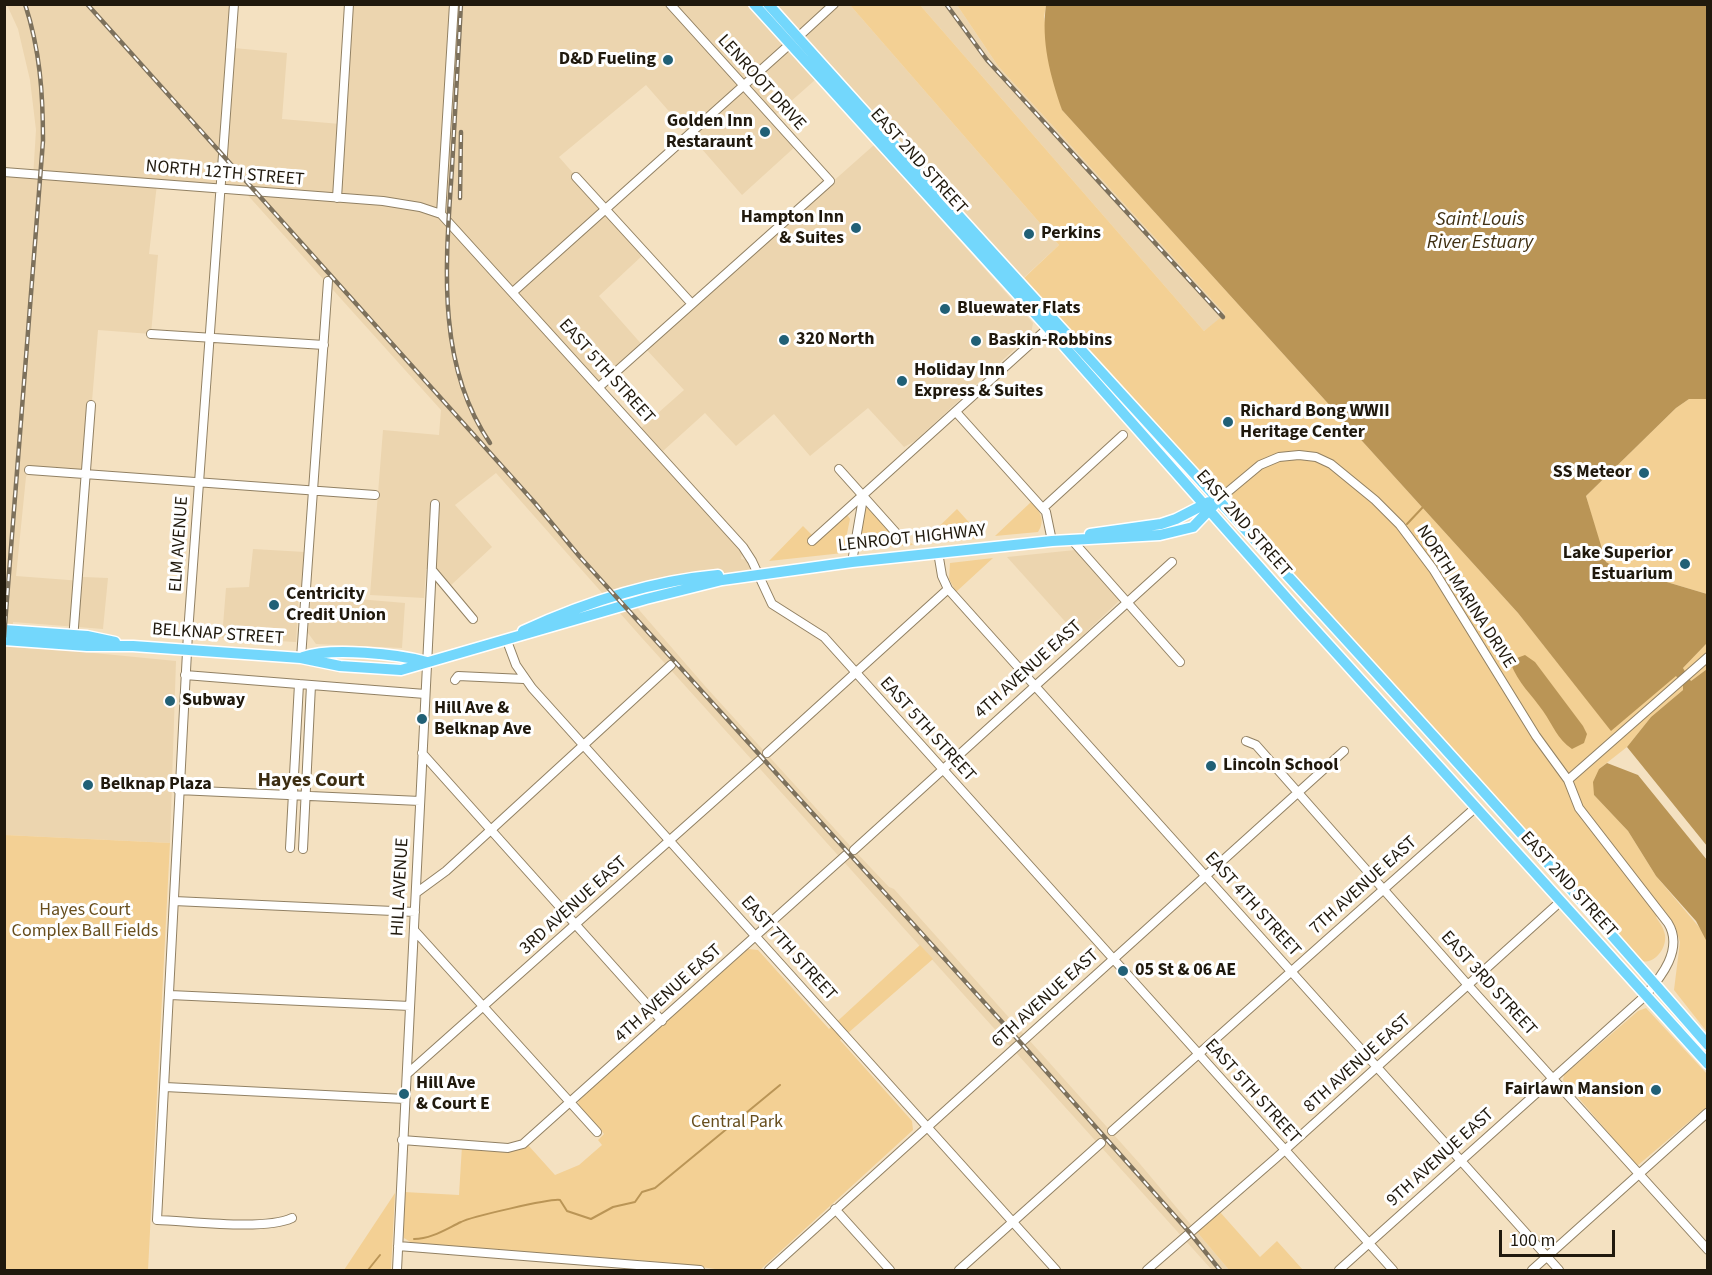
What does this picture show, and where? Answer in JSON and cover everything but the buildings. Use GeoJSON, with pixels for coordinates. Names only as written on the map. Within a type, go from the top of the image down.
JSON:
{"type":"FeatureCollection","features":[{"type":"Feature","properties":{"kind":"highway","name":"EAST 2ND STREET"},"geometry":{"type":"LineString","coordinates":[[754,4],[794,41],[1051,325],[1218,500],[1707,1045]]}},
{"type":"Feature","properties":{"kind":"highway","name":"EAST 2ND STREET"},"geometry":{"type":"LineString","coordinates":[[768,4],[794,41]]}},
{"type":"Feature","properties":{"kind":"highway","name":"EAST 2ND STREET"},"geometry":{"type":"LineString","coordinates":[[1051,325],[1207,507],[1707,1064]]}},
{"type":"Feature","properties":{"kind":"highway","name":"LENROOT HIGHWAY"},"geometry":{"type":"LineString","coordinates":[[427,662],[507,641],[552,618],[616,596],[712,575],[757,573],[1071,539],[1161,524],[1207,507],[1218,500]]}},
{"type":"Feature","properties":{"kind":"highway","name":"BELKNAP STREET"},"geometry":{"type":"LineString","coordinates":[[4,630],[133,646],[301,658],[321,653],[391,656],[427,662]]}},
{"type":"Feature","properties":{"kind":"highway","name":"BELKNAP STREET"},"geometry":{"type":"LineString","coordinates":[[4,640],[73,640]]}},
{"type":"Feature","properties":{"kind":"street","name":"ELM AVENUE"},"geometry":{"type":"LineString","coordinates":[[234,4],[185,675],[157,1220],[254,1224],[280,1223],[292,1218]]}},
{"type":"Feature","properties":{"kind":"street"},"geometry":{"type":"LineString","coordinates":[[337,198],[349,4]]}},
{"type":"Feature","properties":{"kind":"street"},"geometry":{"type":"LineString","coordinates":[[441,214],[454,4]]}},
{"type":"Feature","properties":{"kind":"street","name":"LENROOT DRIVE"},"geometry":{"type":"LineString","coordinates":[[670,4],[830,181],[692,304]]}},
{"type":"Feature","properties":{"kind":"street"},"geometry":{"type":"LineString","coordinates":[[513,292],[834,4]]}},
{"type":"Feature","properties":{"kind":"street","name":"NORTH 12TH STREET"},"geometry":{"type":"LineString","coordinates":[[4,172],[408,204],[441,214]]}},
{"type":"Feature","properties":{"kind":"street"},"geometry":{"type":"LineString","coordinates":[[576,177],[692,304],[599,387]]}},
{"type":"Feature","properties":{"kind":"street","name":"EAST 5TH STREET"},"geometry":{"type":"LineString","coordinates":[[441,214],[743,547],[772,604],[824,637],[1393,1270]]}},
{"type":"Feature","properties":{"kind":"street"},"geometry":{"type":"LineString","coordinates":[[301,658],[328,281]]}},
{"type":"Feature","properties":{"kind":"street"},"geometry":{"type":"LineString","coordinates":[[812,542],[1051,325]]}},
{"type":"Feature","properties":{"kind":"street"},"geometry":{"type":"LineString","coordinates":[[151,334],[324,345]]}},
{"type":"Feature","properties":{"kind":"street"},"geometry":{"type":"LineString","coordinates":[[73,640],[91,405]]}},
{"type":"Feature","properties":{"kind":"street"},"geometry":{"type":"LineString","coordinates":[[956,412],[1043,508],[1050,519],[1052,541]]}},
{"type":"Feature","properties":{"kind":"street"},"geometry":{"type":"LineString","coordinates":[[1043,508],[1124,435]]}},
{"type":"Feature","properties":{"kind":"street","name":"NORTH MARINA DRIVE"},"geometry":{"type":"LineString","coordinates":[[1218,500],[1255,468],[1279,457],[1311,456],[1342,472],[1395,519],[1425,558],[1536,736],[1568,780],[1579,808],[1671,928],[1674,940],[1672,952],[1655,985]]}},
{"type":"Feature","properties":{"kind":"street"},"geometry":{"type":"LineString","coordinates":[[839,469],[898,535]]}},
{"type":"Feature","properties":{"kind":"street"},"geometry":{"type":"LineString","coordinates":[[29,470],[86,472],[375,495]]}},
{"type":"Feature","properties":{"kind":"street"},"geometry":{"type":"LineString","coordinates":[[852,562],[864,496]]}},
{"type":"Feature","properties":{"kind":"street","name":"HILL AVENUE"},"geometry":{"type":"LineString","coordinates":[[397,1270],[435,504]]}},
{"type":"Feature","properties":{"kind":"street"},"geometry":{"type":"LineString","coordinates":[[1071,539],[1180,662]]}},
{"type":"Feature","properties":{"kind":"street","name":"EAST 4TH STREET"},"geometry":{"type":"LineString","coordinates":[[938,552],[942,576],[948,589],[1559,1270]]}},
{"type":"Feature","properties":{"kind":"street","name":"4TH AVENUE EAST"},"geometry":{"type":"LineString","coordinates":[[854,850],[1172,562]]}},
{"type":"Feature","properties":{"kind":"street"},"geometry":{"type":"LineString","coordinates":[[432,570],[473,619]]}},
{"type":"Feature","properties":{"kind":"street"},"geometry":{"type":"LineString","coordinates":[[767,753],[948,589]]}},
{"type":"Feature","properties":{"kind":"street","name":"EAST 7TH STREET"},"geometry":{"type":"LineString","coordinates":[[507,641],[524,679],[1056,1270]]}},
{"type":"Feature","properties":{"kind":"street"},"geometry":{"type":"LineString","coordinates":[[1568,780],[1707,657]]}},
{"type":"Feature","properties":{"kind":"street"},"geometry":{"type":"LineString","coordinates":[[416,893],[426,888],[492,830],[672,665]]}},
{"type":"Feature","properties":{"kind":"street"},"geometry":{"type":"LineString","coordinates":[[185,675],[425,694]]}},
{"type":"Feature","properties":{"kind":"street"},"geometry":{"type":"LineString","coordinates":[[455,680],[458,676],[524,679]]}},
{"type":"Feature","properties":{"kind":"street"},"geometry":{"type":"LineString","coordinates":[[290,848],[299,684]]}},
{"type":"Feature","properties":{"kind":"street"},"geometry":{"type":"LineString","coordinates":[[303,849],[311,685]]}},
{"type":"Feature","properties":{"kind":"street","name":"EAST 3RD STREET"},"geometry":{"type":"LineString","coordinates":[[1246,741],[1256,745],[1382,889],[1555,1078],[1707,1250]]}},
{"type":"Feature","properties":{"kind":"street","name":"6TH AVENUE EAST"},"geometry":{"type":"LineString","coordinates":[[769,1270],[1344,751]]}},
{"type":"Feature","properties":{"kind":"street"},"geometry":{"type":"LineString","coordinates":[[422,753],[578,924],[662,1021]]}},
{"type":"Feature","properties":{"kind":"street","name":"3RD AVENUE EAST"},"geometry":{"type":"LineString","coordinates":[[407,1074],[760,760]]}},
{"type":"Feature","properties":{"kind":"street"},"geometry":{"type":"LineString","coordinates":[[178,790],[420,801]]}},
{"type":"Feature","properties":{"kind":"street","name":"7TH AVENUE EAST"},"geometry":{"type":"LineString","coordinates":[[1112,1131],[1475,808]]}},
{"type":"Feature","properties":{"kind":"street","name":"4TH AVENUE EAST"},"geometry":{"type":"LineString","coordinates":[[402,1140],[508,1148],[523,1144],[536,1135],[846,855]]}},
{"type":"Feature","properties":{"kind":"street","name":"8TH AVENUE EAST"},"geometry":{"type":"LineString","coordinates":[[1147,1270],[1284,1151],[1561,901]]}},
{"type":"Feature","properties":{"kind":"street"},"geometry":{"type":"LineString","coordinates":[[174,902],[415,912]]}},
{"type":"Feature","properties":{"kind":"street"},"geometry":{"type":"LineString","coordinates":[[414,930],[597,1132]]}},
{"type":"Feature","properties":{"kind":"street","name":"9TH AVENUE EAST"},"geometry":{"type":"LineString","coordinates":[[1339,1270],[1555,1078],[1655,985]]}},
{"type":"Feature","properties":{"kind":"street"},"geometry":{"type":"LineString","coordinates":[[170,995],[410,1006]]}},
{"type":"Feature","properties":{"kind":"street"},"geometry":{"type":"LineString","coordinates":[[165,1087],[405,1099]]}},
{"type":"Feature","properties":{"kind":"street"},"geometry":{"type":"LineString","coordinates":[[1532,1270],[1640,1176],[1707,1113]]}},
{"type":"Feature","properties":{"kind":"street"},"geometry":{"type":"LineString","coordinates":[[959,1270],[1101,1143]]}},
{"type":"Feature","properties":{"kind":"street"},"geometry":{"type":"LineString","coordinates":[[835,1209],[890,1270]]}},
{"type":"Feature","properties":{"kind":"street"},"geometry":{"type":"LineString","coordinates":[[398,1246],[634,1267],[700,1270]]}},
{"type":"Feature","properties":{"kind":"shaded area"},"geometry":{"type":"Polygon","coordinates":[[[7,5],[235,5],[234,48],[287,53],[282,119],[340,124],[349,5],[754,5],[790,44],[815,80],[772,118],[797,145],[742,195],[646,85],[559,157],[644,254],[599,296],[644,347],[600,387],[743,547],[741,559],[752,561],[757,573],[712,575],[627,596],[705,686],[854,850],[889,887],[894,889],[1140,1164],[1229,1270],[1212,1270],[496,473],[455,505],[492,547],[449,587],[437,570],[426,569],[424,598],[370,595],[383,430],[439,435],[441,410],[244,191],[157,184],[149,254],[158,255],[151,334],[98,330],[86,472],[29,470],[26,477],[16,576],[82,581],[83,577],[108,578],[103,629],[13,622],[12,645],[176,661],[170,843],[5,835],[4,176],[33,178],[36,130],[30,80],[18,29],[7,5]]]}},
{"type":"Feature","properties":{"kind":"shaded area"},"geometry":{"type":"Polygon","coordinates":[[[768,5],[850,5],[1059,245],[1018,283],[768,5]]]}},
{"type":"Feature","properties":{"kind":"shaded area"},"geometry":{"type":"Polygon","coordinates":[[[920,5],[957,5],[998,66],[1226,315],[1204,331],[920,5]]]}},
{"type":"Feature","properties":{"kind":"shaded area"},"geometry":{"type":"Polygon","coordinates":[[[874,145],[1033,323],[1031,334],[915,441],[904,447],[868,408],[810,456],[774,414],[736,446],[705,413],[663,451],[641,428],[684,390],[645,348],[874,145]]]}},
{"type":"Feature","properties":{"kind":"shaded area"},"geometry":{"type":"Polygon","coordinates":[[[253,549],[305,552],[303,588],[299,592],[296,642],[222,638],[226,588],[249,587],[253,549]]]}},
{"type":"Feature","properties":{"kind":"shaded area"},"geometry":{"type":"Polygon","coordinates":[[[1075,550],[1118,597],[1119,601],[1080,638],[1007,557],[1075,550]]]}},
{"type":"Feature","properties":{"kind":"shaded area"},"geometry":{"type":"Polygon","coordinates":[[[311,595],[405,603],[402,648],[316,644],[308,633],[311,595]]]}},
{"type":"Feature","properties":{"kind":"green space"},"geometry":{"type":"Polygon","coordinates":[[[850,5],[920,5],[1204,331],[1225,314],[998,66],[957,5],[1046,5],[1044,17],[1062,110],[1518,613],[1611,730],[1676,675],[1683,685],[1683,690],[1651,717],[1627,747],[1599,769],[1594,795],[1628,831],[1656,876],[1704,933],[1708,942],[1707,1032],[1674,990],[1680,942],[1675,926],[1665,911],[1656,917],[1665,935],[1664,946],[1658,956],[1653,959],[1643,962],[1638,960],[1022,280],[1059,245],[850,5]]]}},
{"type":"Feature","properties":{"kind":"green space"},"geometry":{"type":"Polygon","coordinates":[[[1689,399],[1707,399],[1707,594],[1605,562],[1586,496],[1676,408],[1689,399]]]}},
{"type":"Feature","properties":{"kind":"green space"},"geometry":{"type":"Polygon","coordinates":[[[1031,502],[1042,520],[1038,532],[995,536],[1031,502]]]}},
{"type":"Feature","properties":{"kind":"green space"},"geometry":{"type":"Polygon","coordinates":[[[866,506],[895,537],[902,533],[913,545],[865,549],[860,539],[866,506]]]}},
{"type":"Feature","properties":{"kind":"green space"},"geometry":{"type":"Polygon","coordinates":[[[957,509],[983,538],[921,544],[957,509]]]}},
{"type":"Feature","properties":{"kind":"green space"},"geometry":{"type":"Polygon","coordinates":[[[844,516],[850,519],[843,553],[769,561],[803,526],[812,535],[808,539],[813,544],[844,516]]]}},
{"type":"Feature","properties":{"kind":"green space"},"geometry":{"type":"Polygon","coordinates":[[[993,558],[956,592],[949,579],[950,563],[993,558]]]}},
{"type":"Feature","properties":{"kind":"green space"},"geometry":{"type":"Polygon","coordinates":[[[1707,643],[1707,669],[1691,681],[1683,668],[1707,643]]]}},
{"type":"Feature","properties":{"kind":"green space","name":"Hayes Court Complex Ball Fields"},"geometry":{"type":"Polygon","coordinates":[[[5,835],[170,843],[148,1270],[5,1270],[5,835]]]}},
{"type":"Feature","properties":{"kind":"green space","name":"Central Park"},"geometry":{"type":"Polygon","coordinates":[[[920,945],[933,959],[840,1040],[912,1121],[913,1130],[760,1270],[722,1270],[673,1263],[412,1243],[404,1238],[404,1192],[459,1195],[462,1146],[518,1150],[528,1145],[555,1175],[579,1165],[602,1145],[598,1140],[604,1134],[578,1105],[579,1099],[748,949],[758,950],[829,1029],[920,945]]]}},
{"type":"Feature","properties":{"kind":"green space"},"geometry":{"type":"Polygon","coordinates":[[[1646,1008],[1707,1074],[1707,1113],[1704,1109],[1637,1166],[1563,1080],[1564,1075],[1638,1011],[1646,1008]]]}},
{"type":"Feature","properties":{"kind":"green space"},"geometry":{"type":"Polygon","coordinates":[[[395,1193],[391,1270],[344,1270],[395,1193]]]}},
{"type":"Feature","properties":{"kind":"green space"},"geometry":{"type":"Polygon","coordinates":[[[1220,1212],[1260,1257],[1277,1241],[1303,1270],[1229,1270],[1197,1232],[1220,1212]]]}},
{"type":"Feature","properties":{"kind":"water","name":"Saint Louis River Estuary"},"geometry":{"type":"Polygon","coordinates":[[[1046,5],[1707,5],[1707,399],[1689,399],[1676,408],[1586,496],[1606,562],[1707,594],[1707,643],[1683,668],[1691,681],[1707,669],[1707,846],[1627,747],[1651,717],[1683,690],[1683,685],[1676,676],[1611,731],[1518,613],[1062,110],[1046,45],[1046,5]]]}},
{"type":"Feature","properties":{"kind":"water"},"geometry":{"type":"Polygon","coordinates":[[[1525,655],[1535,662],[1583,726],[1587,734],[1584,743],[1572,749],[1567,745],[1521,683],[1511,664],[1517,658],[1525,655]]]}},
{"type":"Feature","properties":{"kind":"water"},"geometry":{"type":"Polygon","coordinates":[[[1607,763],[1638,775],[1707,860],[1707,942],[1696,921],[1656,876],[1628,831],[1594,795],[1593,782],[1599,769],[1607,763]]]}},
{"type":"Feature","properties":{"kind":"waterway"},"geometry":{"type":"LineString","coordinates":[[1407,524],[1423,507]]}},
{"type":"Feature","properties":{"kind":"waterway"},"geometry":{"type":"LineString","coordinates":[[414,1239],[432,1235],[479,1216],[542,1202],[560,1200],[567,1211],[591,1219],[613,1207],[635,1202],[642,1192],[655,1188],[780,1085]]}},
{"type":"Feature","properties":{"kind":"waterway"},"geometry":{"type":"LineString","coordinates":[[368,1270],[380,1255]]}},
{"type":"Feature","properties":{"kind":"railway"},"geometry":{"type":"LineString","coordinates":[[4,637],[43,141],[40,72],[25,4]]}},
{"type":"Feature","properties":{"kind":"railway"},"geometry":{"type":"LineString","coordinates":[[87,4],[535,503],[580,557],[1012,1033],[1190,1233],[1220,1270]]}},
{"type":"Feature","properties":{"kind":"railway"},"geometry":{"type":"LineString","coordinates":[[461,4],[448,239],[448,310],[452,345],[460,379],[472,412],[490,443]]}},
{"type":"Feature","properties":{"kind":"railway"},"geometry":{"type":"LineString","coordinates":[[946,4],[987,60],[1223,317]]}},
{"type":"Feature","properties":{"kind":"railway"},"geometry":{"type":"LineString","coordinates":[[460,198],[461,132]]}},
{"type":"Feature","properties":{"kind":"place","name":"D&D Fueling"},"geometry":{"type":"Point","coordinates":[668,60]}},
{"type":"Feature","properties":{"kind":"place","name":"Golden Inn Restaraunt"},"geometry":{"type":"Point","coordinates":[765,132]}},
{"type":"Feature","properties":{"kind":"place","name":"Hampton Inn & Suites"},"geometry":{"type":"Point","coordinates":[856,228]}},
{"type":"Feature","properties":{"kind":"place","name":"Perkins"},"geometry":{"type":"Point","coordinates":[1029,234]}},
{"type":"Feature","properties":{"kind":"place","name":"Bluewater Flats"},"geometry":{"type":"Point","coordinates":[945,309]}},
{"type":"Feature","properties":{"kind":"place","name":"320 North"},"geometry":{"type":"Point","coordinates":[784,340]}},
{"type":"Feature","properties":{"kind":"place","name":"Baskin-Robbins"},"geometry":{"type":"Point","coordinates":[976,341]}},
{"type":"Feature","properties":{"kind":"place","name":"Holiday Inn Express & Suites"},"geometry":{"type":"Point","coordinates":[902,381]}},
{"type":"Feature","properties":{"kind":"place","name":"Richard Bong WWII Heritage Center"},"geometry":{"type":"Point","coordinates":[1228,422]}},
{"type":"Feature","properties":{"kind":"place","name":"SS Meteor"},"geometry":{"type":"Point","coordinates":[1644,473]}},
{"type":"Feature","properties":{"kind":"place","name":"Lake Superior Estuarium"},"geometry":{"type":"Point","coordinates":[1685,564]}},
{"type":"Feature","properties":{"kind":"place","name":"Centricity Credit Union"},"geometry":{"type":"Point","coordinates":[274,605]}},
{"type":"Feature","properties":{"kind":"place","name":"Subway"},"geometry":{"type":"Point","coordinates":[170,701]}},
{"type":"Feature","properties":{"kind":"place","name":"Hill Ave & Belknap Ave"},"geometry":{"type":"Point","coordinates":[422,719]}},
{"type":"Feature","properties":{"kind":"place","name":"Lincoln School"},"geometry":{"type":"Point","coordinates":[1211,766]}},
{"type":"Feature","properties":{"kind":"place","name":"Belknap Plaza"},"geometry":{"type":"Point","coordinates":[88,785]}},
{"type":"Feature","properties":{"kind":"place","name":"05 St & 06 AE"},"geometry":{"type":"Point","coordinates":[1123,971]}},
{"type":"Feature","properties":{"kind":"place","name":"Fairlawn Mansion"},"geometry":{"type":"Point","coordinates":[1656,1090]}},
{"type":"Feature","properties":{"kind":"place","name":"Hill Ave & Court E"},"geometry":{"type":"Point","coordinates":[404,1094]}},
{"type":"Feature","properties":{"kind":"district","name":"Hayes Court"},"geometry":{"type":"Point","coordinates":[311,782]}}]}
